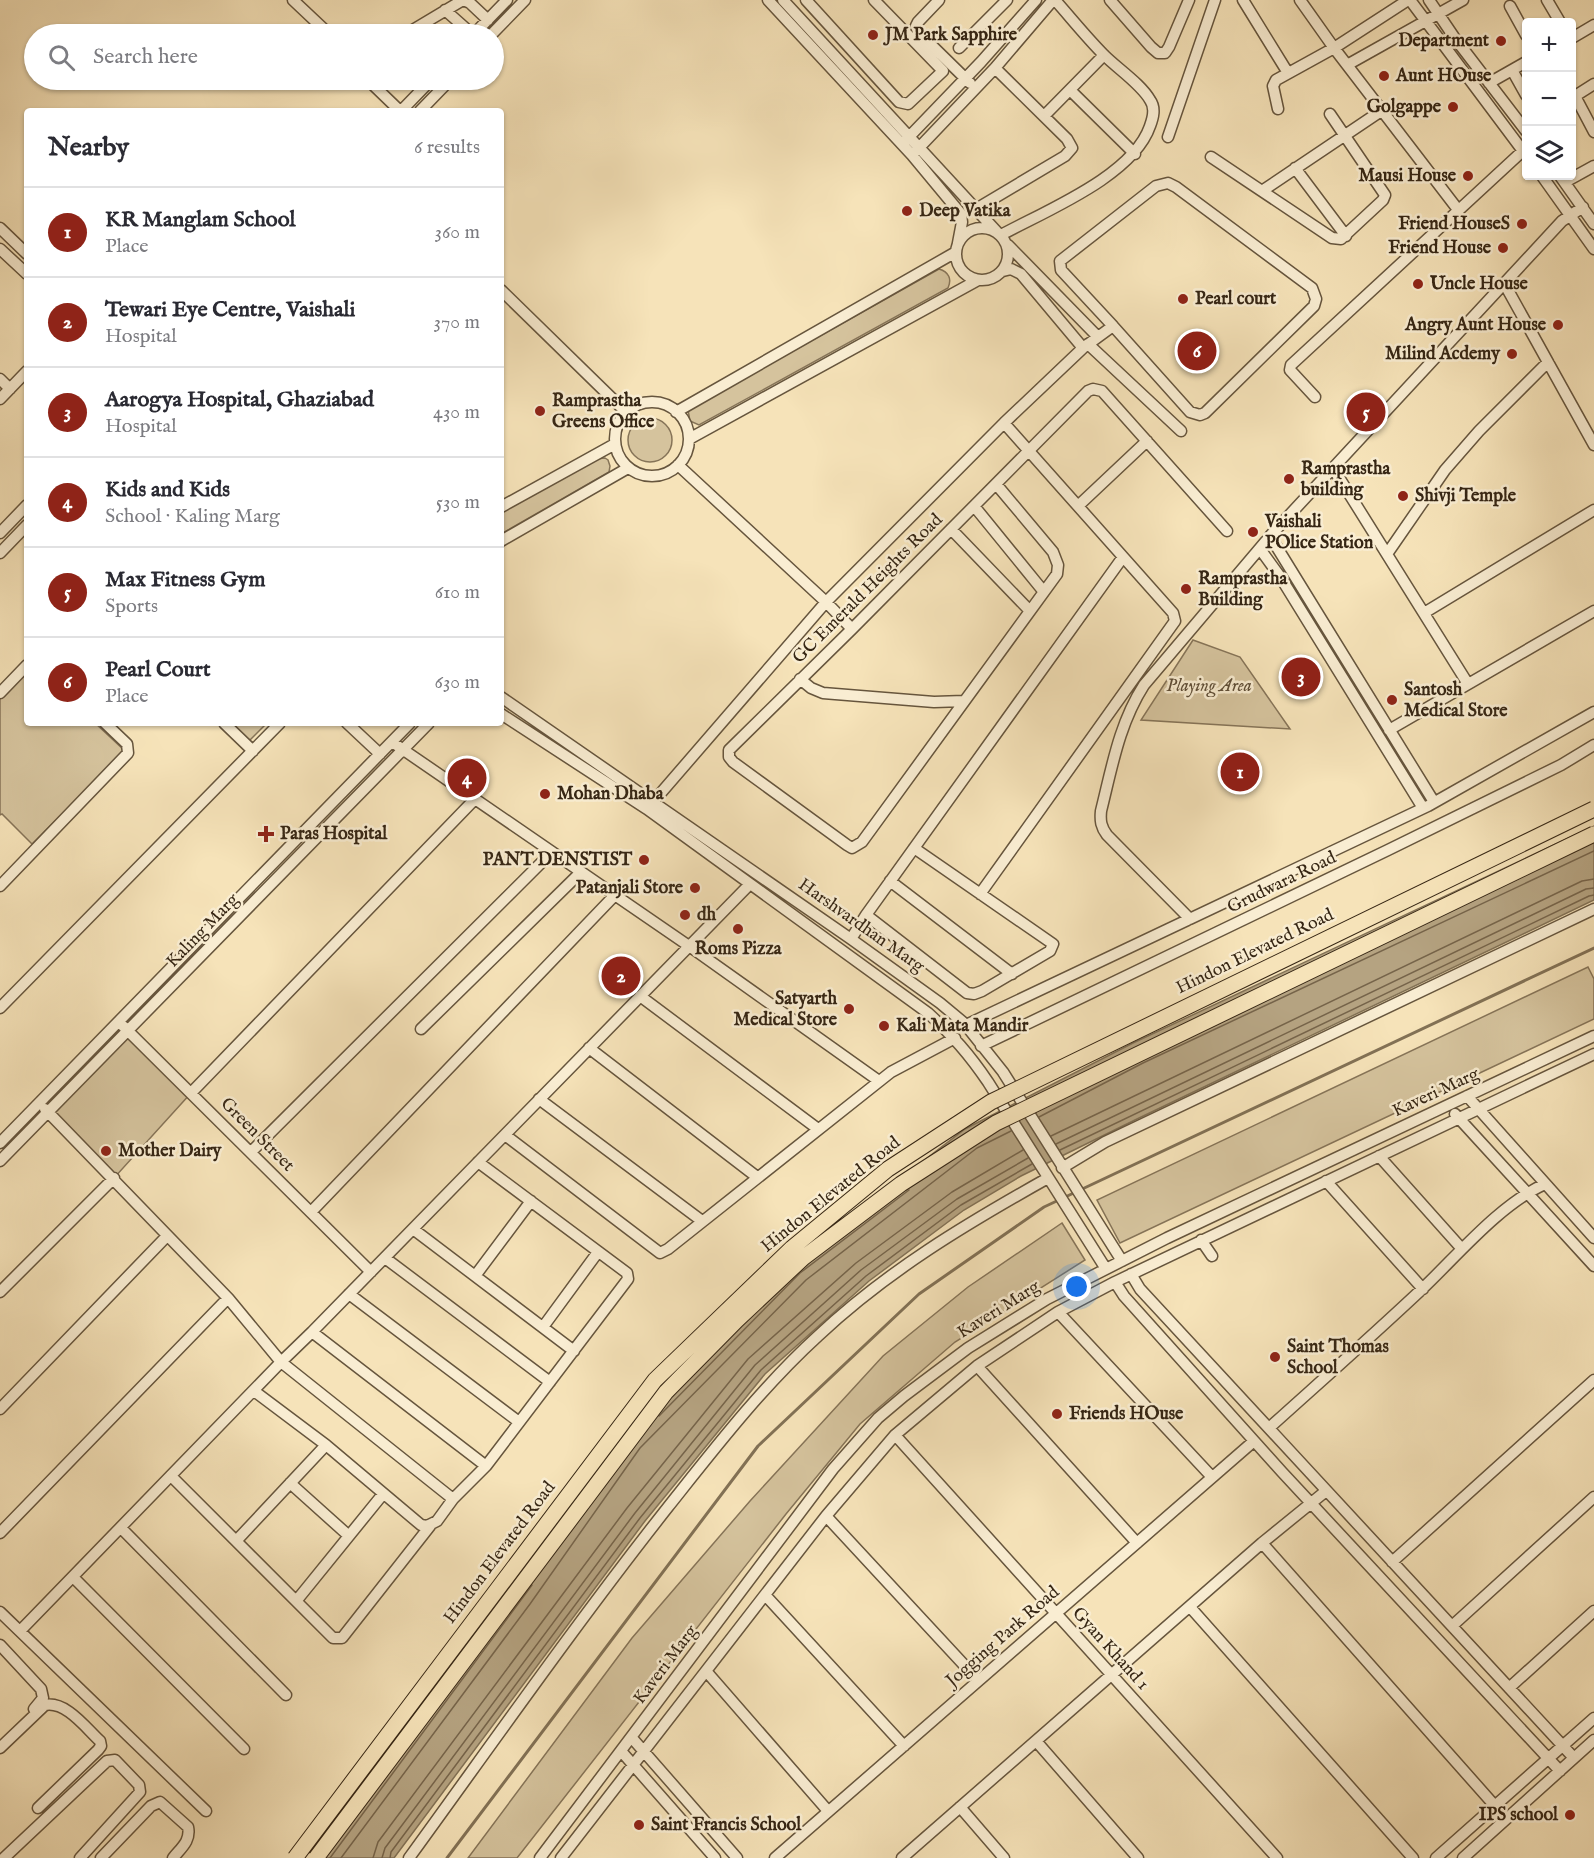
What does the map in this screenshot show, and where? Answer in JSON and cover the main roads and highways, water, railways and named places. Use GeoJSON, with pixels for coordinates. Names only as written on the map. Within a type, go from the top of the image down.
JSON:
{"type":"FeatureCollection","features":[{"type":"Feature","properties":{"kind":"highway","name":"Hindon Elevated Road"},"geometry":{"type":"LineString","coordinates":[[295,1858],[655,1380],[792,1248],[888,1169],[991,1102],[1594,809]]}},
{"type":"Feature","properties":{"kind":"highway","name":"Hindon Elevated Road"},"geometry":{"type":"LineString","coordinates":[[316,1858],[666,1392],[737,1320],[803,1258],[901,1184],[996,1123],[1594,834]]}},
{"type":"Feature","properties":{"kind":"water"},"geometry":{"type":"Polygon","coordinates":[[[1594,826],[1594,900],[1021,1176],[964,1210],[869,1281],[765,1374],[645,1521],[394,1858],[313,1858],[511,1591],[623,1433],[791,1263],[965,1129],[1133,1043],[1594,826]]]}},
{"type":"Feature","properties":{"kind":"waterway"},"geometry":{"type":"LineString","coordinates":[[447,1858],[758,1446],[919,1294],[1044,1207],[1594,948]]}},
{"type":"Feature","properties":{"kind":"place","name":"JM Park Sapphire"},"geometry":{"type":"Point","coordinates":[873,35]}},
{"type":"Feature","properties":{"kind":"place","name":"Department"},"geometry":{"type":"Point","coordinates":[1501,41]}},
{"type":"Feature","properties":{"kind":"place","name":"Aunt HOuse"},"geometry":{"type":"Point","coordinates":[1384,76]}},
{"type":"Feature","properties":{"kind":"place","name":"Golgappe"},"geometry":{"type":"Point","coordinates":[1453,107]}},
{"type":"Feature","properties":{"kind":"place","name":"Mausi House"},"geometry":{"type":"Point","coordinates":[1468,176]}},
{"type":"Feature","properties":{"kind":"place","name":"Deep Vatika"},"geometry":{"type":"Point","coordinates":[907,211]}},
{"type":"Feature","properties":{"kind":"place","name":"Friend HouseS"},"geometry":{"type":"Point","coordinates":[1522,224]}},
{"type":"Feature","properties":{"kind":"place","name":"Friend House"},"geometry":{"type":"Point","coordinates":[1503,248]}},
{"type":"Feature","properties":{"kind":"place","name":"Uncle House"},"geometry":{"type":"Point","coordinates":[1418,284]}},
{"type":"Feature","properties":{"kind":"place","name":"Pearl court"},"geometry":{"type":"Point","coordinates":[1183,299]}},
{"type":"Feature","properties":{"kind":"place","name":"Angry Aunt House"},"geometry":{"type":"Point","coordinates":[1558,325]}},
{"type":"Feature","properties":{"kind":"place","name":"Pearl Court"},"geometry":{"type":"Point","coordinates":[1197,351]}},
{"type":"Feature","properties":{"kind":"place","name":"Milind Acdemy"},"geometry":{"type":"Point","coordinates":[1512,354]}},
{"type":"Feature","properties":{"kind":"place","name":"Ramprastha Greens Office"},"geometry":{"type":"Point","coordinates":[540,411]}},
{"type":"Feature","properties":{"kind":"place","name":"Max Fitness Gym"},"geometry":{"type":"Point","coordinates":[1366,412]}},
{"type":"Feature","properties":{"kind":"place","name":"Ramprastha building"},"geometry":{"type":"Point","coordinates":[1289,479]}},
{"type":"Feature","properties":{"kind":"place","name":"Shivji Temple"},"geometry":{"type":"Point","coordinates":[1403,496]}},
{"type":"Feature","properties":{"kind":"place","name":"Vaishali POlice Station"},"geometry":{"type":"Point","coordinates":[1253,532]}},
{"type":"Feature","properties":{"kind":"place","name":"Ramprastha Building"},"geometry":{"type":"Point","coordinates":[1186,589]}},
{"type":"Feature","properties":{"kind":"place","name":"Aarogya Hospital, Ghaziabad"},"geometry":{"type":"Point","coordinates":[1301,677]}},
{"type":"Feature","properties":{"kind":"place","name":"Santosh Medical Store"},"geometry":{"type":"Point","coordinates":[1392,700]}},
{"type":"Feature","properties":{"kind":"place","name":"KR Manglam School"},"geometry":{"type":"Point","coordinates":[1240,772]}},
{"type":"Feature","properties":{"kind":"place","name":"Kids and Kids"},"geometry":{"type":"Point","coordinates":[467,778]}},
{"type":"Feature","properties":{"kind":"place","name":"Mohan Dhaba"},"geometry":{"type":"Point","coordinates":[545,794]}},
{"type":"Feature","properties":{"kind":"place","name":"Paras Hospital"},"geometry":{"type":"Point","coordinates":[266,834]}},
{"type":"Feature","properties":{"kind":"place","name":"PANT DENSTIST"},"geometry":{"type":"Point","coordinates":[644,860]}},
{"type":"Feature","properties":{"kind":"place","name":"Patanjali Store"},"geometry":{"type":"Point","coordinates":[695,888]}},
{"type":"Feature","properties":{"kind":"place","name":"dh"},"geometry":{"type":"Point","coordinates":[685,915]}},
{"type":"Feature","properties":{"kind":"place","name":"Roms Pizza"},"geometry":{"type":"Point","coordinates":[738,929]}},
{"type":"Feature","properties":{"kind":"place","name":"Tewari Eye Centre, Vaishali"},"geometry":{"type":"Point","coordinates":[621,976]}},
{"type":"Feature","properties":{"kind":"place","name":"Satyarth Medical Store"},"geometry":{"type":"Point","coordinates":[849,1009]}},
{"type":"Feature","properties":{"kind":"place","name":"Kali Mata Mandir"},"geometry":{"type":"Point","coordinates":[884,1026]}},
{"type":"Feature","properties":{"kind":"place","name":"Mother Dairy"},"geometry":{"type":"Point","coordinates":[106,1151]}},
{"type":"Feature","properties":{"kind":"place","name":"Saint Thomas School"},"geometry":{"type":"Point","coordinates":[1275,1357]}},
{"type":"Feature","properties":{"kind":"place","name":"Friends HOuse"},"geometry":{"type":"Point","coordinates":[1057,1414]}},
{"type":"Feature","properties":{"kind":"place","name":"IPS school"},"geometry":{"type":"Point","coordinates":[1570,1815]}},
{"type":"Feature","properties":{"kind":"place","name":"Saint Francis School"},"geometry":{"type":"Point","coordinates":[639,1825]}},
{"type":"Feature","properties":{"kind":"park label","name":"Playing Area"},"geometry":{"type":"Point","coordinates":[1209,686]}}]}
